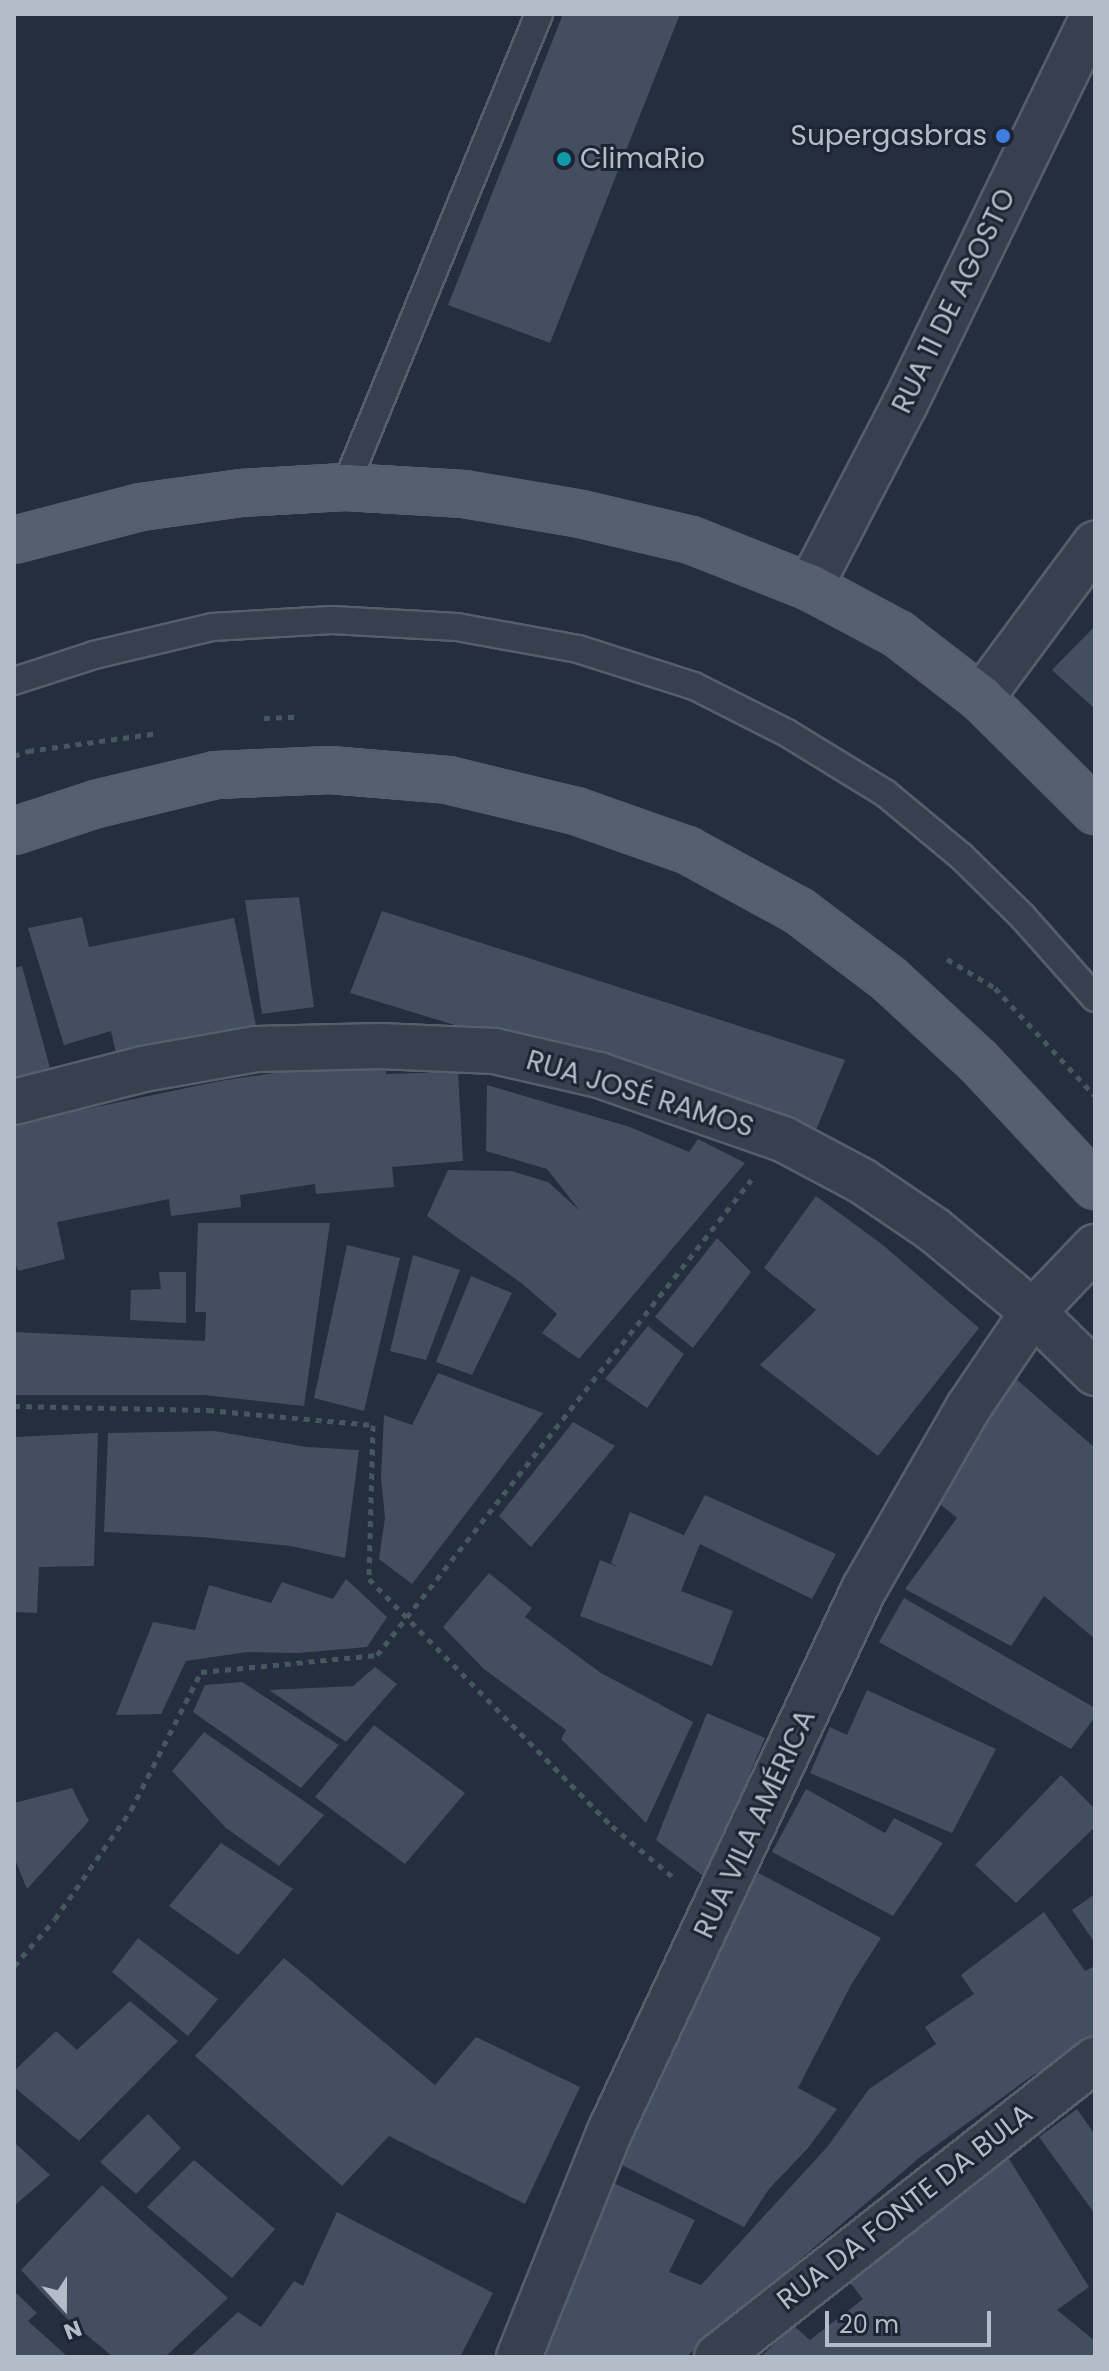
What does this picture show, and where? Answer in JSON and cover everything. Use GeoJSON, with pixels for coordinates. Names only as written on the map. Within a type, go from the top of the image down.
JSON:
{"type":"FeatureCollection","features":[{"type":"Feature","properties":{"kind":"main road"},"geometry":{"type":"LineString","coordinates":[[14,540],[141,507],[241,493],[345,487],[464,494],[581,514],[691,540],[810,587],[898,634],[981,698],[1095,811]]}},
{"type":"Feature","properties":{"kind":"main road"},"geometry":{"type":"LineString","coordinates":[[14,831],[96,804],[216,775],[330,770],[448,780],[576,811],[687,850],[799,911],[889,979],[957,1041],[1095,1186]]}},
{"type":"Feature","properties":{"kind":"street","name":"RUA 11 DE AGOSTO"},"geometry":{"type":"LineString","coordinates":[[810,587],[905,404],[1094,14]]}},
{"type":"Feature","properties":{"kind":"street"},"geometry":{"type":"LineString","coordinates":[[981,698],[1095,544]]}},
{"type":"Feature","properties":{"kind":"street","name":"RUA JOSÉ RAMOS"},"geometry":{"type":"LineString","coordinates":[[14,1102],[143,1069],[256,1049],[380,1046],[494,1051],[599,1075],[783,1139],[862,1181],[933,1229],[1033,1312],[1095,1373]]}},
{"type":"Feature","properties":{"kind":"street","name":"RUA VILA AMÉRICA"},"geometry":{"type":"LineString","coordinates":[[519,2357],[609,2133],[864,1589],[968,1408],[1033,1312],[1095,1247]]}},
{"type":"Feature","properties":{"kind":"street","name":"RUA DA FONTE DA BULA"},"geometry":{"type":"LineString","coordinates":[[717,2357],[1095,2060]]}},
{"type":"Feature","properties":{"kind":"lane"},"geometry":{"type":"LineString","coordinates":[[345,487],[539,14]]}},
{"type":"Feature","properties":{"kind":"lane"},"geometry":{"type":"LineString","coordinates":[[14,681],[94,655],[212,627],[332,620],[457,627],[578,649],[694,686],[787,733],[885,793],[961,856],[1023,917],[1095,998]]}},
{"type":"Feature","properties":{"kind":"path"},"geometry":{"type":"LineString","coordinates":[[14,1966],[55,1919],[131,1810],[201,1672],[377,1655],[783,1139]]}},
{"type":"Feature","properties":{"kind":"path"},"geometry":{"type":"LineString","coordinates":[[14,1406],[208,1410],[373,1425],[369,1579],[612,1826],[715,1912]]}},
{"type":"Feature","properties":{"kind":"building","name":"ClimaRio"},"geometry":{"type":"Polygon","coordinates":[[[563,14],[680,14],[550,343],[448,305],[563,14]]]}},
{"type":"Feature","properties":{"kind":"building"},"geometry":{"type":"Polygon","coordinates":[[[1095,626],[1095,709],[1052,670],[1095,626]]]}},
{"type":"Feature","properties":{"kind":"building"},"geometry":{"type":"Polygon","coordinates":[[[299,897],[314,1007],[262,1014],[245,900],[299,897]]]}},
{"type":"Feature","properties":{"kind":"building"},"geometry":{"type":"Polygon","coordinates":[[[382,911],[845,1060],[814,1135],[350,993],[382,911]]]}},
{"type":"Feature","properties":{"kind":"building"},"geometry":{"type":"Polygon","coordinates":[[[82,917],[89,947],[234,918],[258,1035],[119,1066],[111,1031],[64,1045],[28,928],[82,917]]]}},
{"type":"Feature","properties":{"kind":"building"},"geometry":{"type":"Polygon","coordinates":[[[22,966],[50,1068],[14,1079],[14,968],[22,966]]]}},
{"type":"Feature","properties":{"kind":"building"},"geometry":{"type":"Polygon","coordinates":[[[386,1065],[386,1074],[458,1072],[463,1161],[392,1167],[394,1187],[316,1194],[315,1184],[240,1195],[241,1207],[171,1216],[169,1199],[57,1222],[65,1259],[18,1271],[14,1260],[14,1124],[220,1081],[300,1069],[386,1065]]]}},
{"type":"Feature","properties":{"kind":"building"},"geometry":{"type":"Polygon","coordinates":[[[487,1085],[630,1127],[689,1152],[698,1139],[745,1163],[579,1359],[542,1333],[557,1314],[520,1282],[427,1216],[448,1170],[511,1171],[548,1182],[580,1211],[547,1169],[486,1151],[487,1085]]]}},
{"type":"Feature","properties":{"kind":"building"},"geometry":{"type":"Polygon","coordinates":[[[816,1196],[883,1245],[979,1328],[878,1456],[760,1365],[816,1310],[764,1268],[816,1196]]]}},
{"type":"Feature","properties":{"kind":"building"},"geometry":{"type":"Polygon","coordinates":[[[198,1223],[330,1223],[304,1406],[204,1395],[14,1395],[14,1332],[205,1341],[206,1312],[195,1312],[198,1223]]]}},
{"type":"Feature","properties":{"kind":"building"},"geometry":{"type":"Polygon","coordinates":[[[717,1238],[751,1272],[693,1348],[655,1317],[717,1238]]]}},
{"type":"Feature","properties":{"kind":"building"},"geometry":{"type":"Polygon","coordinates":[[[347,1245],[400,1258],[364,1411],[314,1398],[347,1245]]]}},
{"type":"Feature","properties":{"kind":"building"},"geometry":{"type":"Polygon","coordinates":[[[413,1255],[460,1270],[426,1360],[390,1351],[413,1255]]]}},
{"type":"Feature","properties":{"kind":"building"},"geometry":{"type":"Polygon","coordinates":[[[159,1272],[186,1272],[186,1323],[130,1320],[131,1290],[161,1289],[159,1272]]]}},
{"type":"Feature","properties":{"kind":"building"},"geometry":{"type":"Polygon","coordinates":[[[471,1276],[512,1293],[472,1375],[436,1362],[471,1276]]]}},
{"type":"Feature","properties":{"kind":"building"},"geometry":{"type":"Polygon","coordinates":[[[648,1326],[684,1354],[647,1408],[605,1379],[648,1326]]]}},
{"type":"Feature","properties":{"kind":"building"},"geometry":{"type":"Polygon","coordinates":[[[438,1373],[543,1413],[412,1584],[379,1559],[385,1518],[381,1477],[384,1415],[412,1425],[438,1373]]]}},
{"type":"Feature","properties":{"kind":"building"},"geometry":{"type":"Polygon","coordinates":[[[1015,1378],[1095,1448],[1095,1639],[1044,1596],[1011,1646],[905,1589],[957,1518],[936,1501],[1015,1378]]]}},
{"type":"Feature","properties":{"kind":"building"},"geometry":{"type":"Polygon","coordinates":[[[573,1422],[615,1446],[531,1547],[499,1516],[573,1422]]]}},
{"type":"Feature","properties":{"kind":"building"},"geometry":{"type":"Polygon","coordinates":[[[215,1431],[306,1447],[359,1450],[345,1558],[291,1546],[104,1532],[108,1433],[215,1431]]]}},
{"type":"Feature","properties":{"kind":"building"},"geometry":{"type":"Polygon","coordinates":[[[98,1433],[94,1566],[39,1567],[37,1613],[14,1612],[14,1437],[98,1433]]]}},
{"type":"Feature","properties":{"kind":"building"},"geometry":{"type":"Polygon","coordinates":[[[705,1495],[836,1554],[812,1599],[700,1544],[681,1591],[733,1611],[712,1666],[580,1616],[600,1560],[618,1567],[611,1563],[630,1512],[684,1535],[705,1495]]]}},
{"type":"Feature","properties":{"kind":"building"},"geometry":{"type":"Polygon","coordinates":[[[489,1573],[532,1608],[525,1617],[601,1673],[693,1722],[646,1823],[561,1739],[566,1730],[484,1669],[443,1627],[489,1573]]]}},
{"type":"Feature","properties":{"kind":"building"},"geometry":{"type":"Polygon","coordinates":[[[346,1579],[387,1617],[367,1647],[298,1653],[247,1652],[186,1661],[161,1714],[116,1715],[153,1622],[195,1630],[209,1585],[271,1603],[282,1582],[333,1599],[346,1579]]]}},
{"type":"Feature","properties":{"kind":"building"},"geometry":{"type":"Polygon","coordinates":[[[904,1598],[1095,1708],[1095,1717],[1071,1749],[879,1642],[904,1598]]]}},
{"type":"Feature","properties":{"kind":"building"},"geometry":{"type":"Polygon","coordinates":[[[375,1667],[397,1684],[346,1742],[269,1690],[353,1686],[375,1667]]]}},
{"type":"Feature","properties":{"kind":"building"},"geometry":{"type":"Polygon","coordinates":[[[242,1682],[339,1745],[301,1788],[193,1712],[205,1685],[242,1682]]]}},
{"type":"Feature","properties":{"kind":"building"},"geometry":{"type":"Polygon","coordinates":[[[867,1690],[996,1749],[952,1833],[810,1773],[830,1727],[847,1735],[867,1690]]]}},
{"type":"Feature","properties":{"kind":"building"},"geometry":{"type":"Polygon","coordinates":[[[707,1713],[765,1738],[706,1878],[656,1840],[707,1713]]]}},
{"type":"Feature","properties":{"kind":"building"},"geometry":{"type":"Polygon","coordinates":[[[374,1725],[465,1793],[405,1864],[315,1797],[374,1725]]]}},
{"type":"Feature","properties":{"kind":"building"},"geometry":{"type":"Polygon","coordinates":[[[204,1732],[324,1815],[279,1866],[226,1828],[172,1771],[204,1732]]]}},
{"type":"Feature","properties":{"kind":"building"},"geometry":{"type":"Polygon","coordinates":[[[1061,1775],[1095,1809],[1095,1827],[1016,1903],[975,1865],[1061,1775]]]}},
{"type":"Feature","properties":{"kind":"building"},"geometry":{"type":"Polygon","coordinates":[[[72,1788],[89,1821],[27,1889],[14,1857],[14,1803],[72,1788]]]}},
{"type":"Feature","properties":{"kind":"building"},"geometry":{"type":"Polygon","coordinates":[[[806,1789],[885,1833],[894,1818],[943,1843],[893,1916],[772,1852],[806,1789]]]}},
{"type":"Feature","properties":{"kind":"building"},"geometry":{"type":"Polygon","coordinates":[[[221,1843],[293,1889],[238,1955],[169,1906],[221,1843]]]}},
{"type":"Feature","properties":{"kind":"building"},"geometry":{"type":"Polygon","coordinates":[[[757,1872],[881,1938],[851,1985],[798,2088],[837,2109],[808,2148],[769,2189],[744,2227],[616,2162],[682,2032],[757,1872]]]}},
{"type":"Feature","properties":{"kind":"building"},"geometry":{"type":"Polygon","coordinates":[[[1095,1894],[1095,1943],[1072,1910],[1095,1894]]]}},
{"type":"Feature","properties":{"kind":"building"},"geometry":{"type":"Polygon","coordinates":[[[1044,1912],[1085,1971],[1095,1966],[1095,2038],[1032,2076],[919,2158],[686,2357],[535,2357],[609,2181],[695,2220],[669,2272],[701,2285],[828,2146],[869,2089],[936,2044],[925,2027],[974,1994],[961,1975],[1044,1912]]]}},
{"type":"Feature","properties":{"kind":"building"},"geometry":{"type":"Polygon","coordinates":[[[138,1938],[218,1999],[188,2036],[112,1972],[138,1938]]]}},
{"type":"Feature","properties":{"kind":"building"},"geometry":{"type":"Polygon","coordinates":[[[284,1958],[435,2085],[476,2037],[580,2087],[525,2204],[389,2136],[342,2186],[195,2056],[284,1958]]]}},
{"type":"Feature","properties":{"kind":"building"},"geometry":{"type":"Polygon","coordinates":[[[130,2001],[178,2041],[79,2141],[14,2087],[14,2071],[56,2031],[77,2050],[130,2001]]]}},
{"type":"Feature","properties":{"kind":"building"},"geometry":{"type":"Polygon","coordinates":[[[1077,2109],[1095,2135],[1095,2214],[1039,2137],[1077,2109]]]}},
{"type":"Feature","properties":{"kind":"building"},"geometry":{"type":"Polygon","coordinates":[[[148,2114],[181,2148],[136,2194],[100,2162],[148,2114]]]}},
{"type":"Feature","properties":{"kind":"building"},"geometry":{"type":"Polygon","coordinates":[[[14,2142],[50,2175],[14,2206],[14,2142]]]}},
{"type":"Feature","properties":{"kind":"building"},"geometry":{"type":"Polygon","coordinates":[[[1006,2154],[1089,2287],[1057,2310],[1095,2341],[1095,2357],[760,2357],[794,2326],[810,2340],[863,2299],[847,2279],[1006,2154]]]}},
{"type":"Feature","properties":{"kind":"building"},"geometry":{"type":"Polygon","coordinates":[[[194,2160],[275,2229],[232,2278],[147,2207],[194,2160]]]}},
{"type":"Feature","properties":{"kind":"building"},"geometry":{"type":"Polygon","coordinates":[[[102,2185],[228,2298],[165,2357],[113,2357],[63,2315],[21,2270],[102,2185]]]}},
{"type":"Feature","properties":{"kind":"building"},"geometry":{"type":"Polygon","coordinates":[[[337,2212],[493,2293],[460,2357],[190,2357],[238,2312],[261,2327],[294,2281],[303,2286],[337,2212]]]}},
{"type":"Feature","properties":{"kind":"building"},"geometry":{"type":"Polygon","coordinates":[[[14,2291],[37,2313],[28,2321],[68,2357],[14,2357],[14,2291]]]}},
{"type":"Feature","properties":{"kind":"place","name":"Supergasbras"},"geometry":{"type":"Point","coordinates":[1003,136]}},
{"type":"Feature","properties":{"kind":"place","name":"ClimaRio"},"geometry":{"type":"Point","coordinates":[564,159]}}]}
